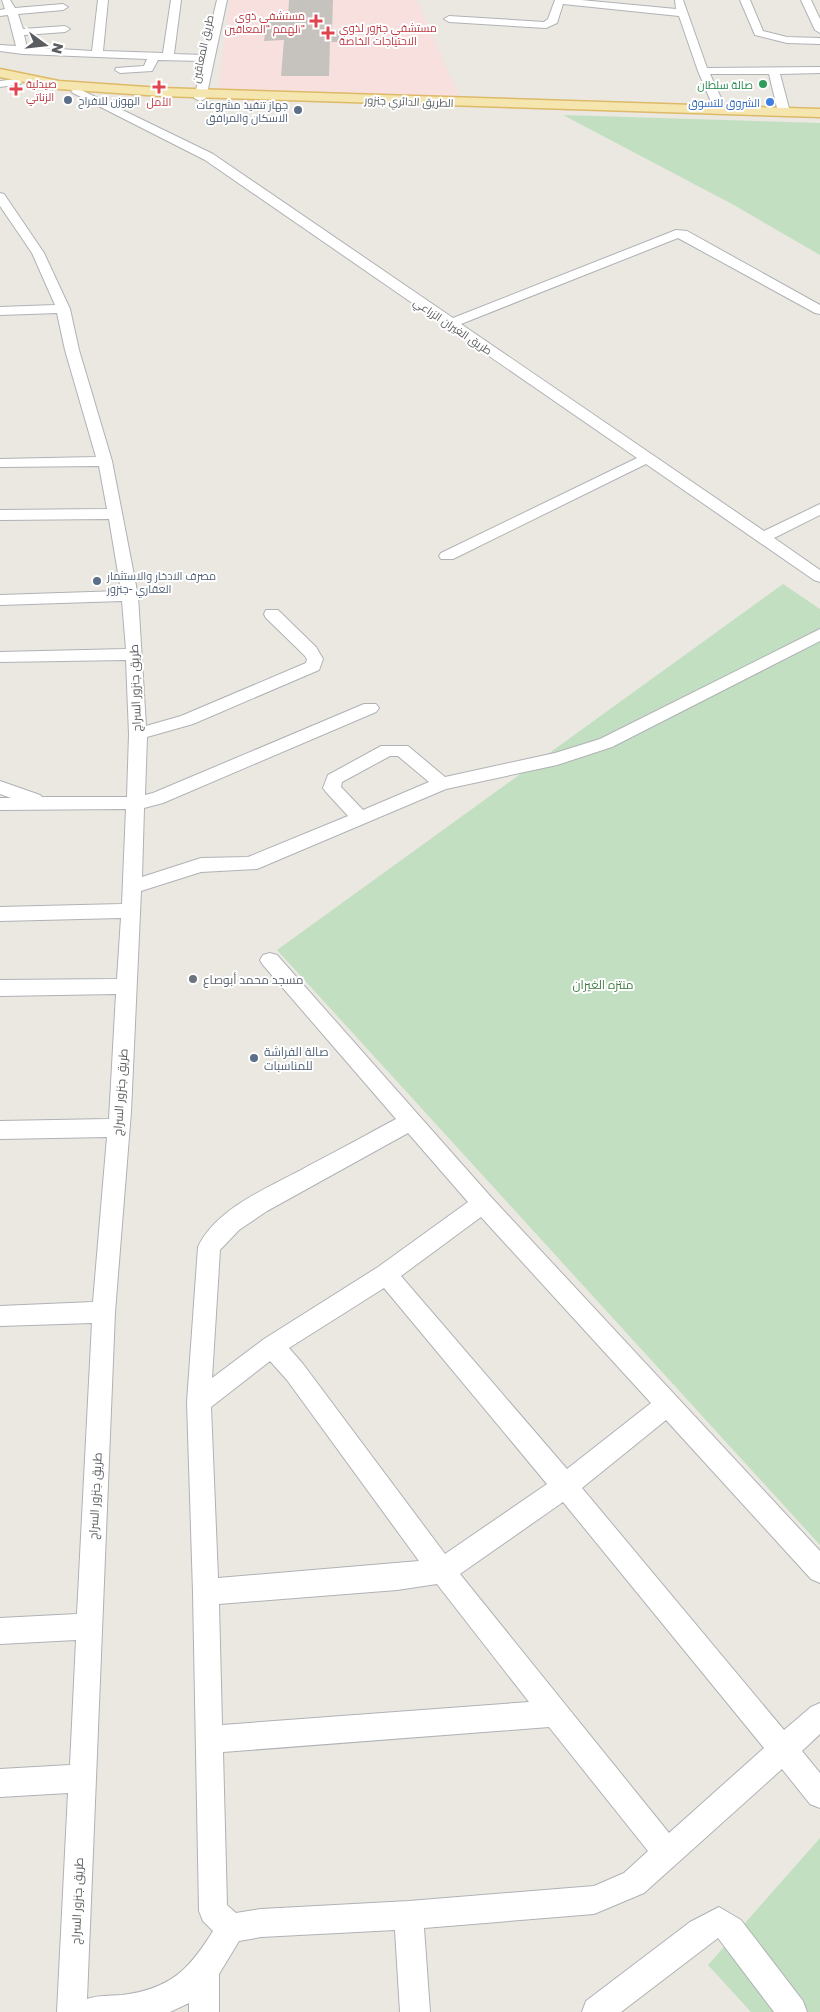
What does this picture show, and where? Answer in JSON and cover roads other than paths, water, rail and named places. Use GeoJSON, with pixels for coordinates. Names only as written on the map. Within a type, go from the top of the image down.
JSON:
{"type":"FeatureCollection","features":[{"type":"Feature","properties":{"kind":"main road"},"geometry":{"type":"LineString","coordinates":[[0,73],[59,85],[161,92],[182,88],[198,92]]}},
{"type":"Feature","properties":{"kind":"main road","name":"الطريق الدائري جنزور"},"geometry":{"type":"LineString","coordinates":[[0,78],[78,91],[115,94],[198,92],[820,118]]}},
{"type":"Feature","properties":{"kind":"main road","name":"الطريق الدائري جنزور"},"geometry":{"type":"LineString","coordinates":[[198,92],[820,113]]}},
{"type":"Feature","properties":{"kind":"street"},"geometry":{"type":"LineString","coordinates":[[5,0],[5,12],[19,32],[23,51]]}},
{"type":"Feature","properties":{"kind":"street"},"geometry":{"type":"LineString","coordinates":[[97,54],[103,0]]}},
{"type":"Feature","properties":{"kind":"street"},"geometry":{"type":"LineString","coordinates":[[168,56],[176,0]]}},
{"type":"Feature","properties":{"kind":"street","name":"طريق المعاقين"},"geometry":{"type":"LineString","coordinates":[[198,92],[212,0]]}},
{"type":"Feature","properties":{"kind":"street","name":"طريق المعاقين"},"geometry":{"type":"LineString","coordinates":[[198,92],[222,0]]}},
{"type":"Feature","properties":{"kind":"street"},"geometry":{"type":"LineString","coordinates":[[679,0],[703,71],[721,111]]}},
{"type":"Feature","properties":{"kind":"street"},"geometry":{"type":"LineString","coordinates":[[744,0],[759,33],[787,40],[820,41]]}},
{"type":"Feature","properties":{"kind":"street"},"geometry":{"type":"LineString","coordinates":[[806,0],[820,30]]}},
{"type":"Feature","properties":{"kind":"street"},"geometry":{"type":"LineString","coordinates":[[448,19],[546,25],[553,21],[553,1],[683,13]]}},
{"type":"Feature","properties":{"kind":"street"},"geometry":{"type":"LineString","coordinates":[[5,12],[63,7]]}},
{"type":"Feature","properties":{"kind":"street"},"geometry":{"type":"LineString","coordinates":[[19,32],[65,29]]}},
{"type":"Feature","properties":{"kind":"street"},"geometry":{"type":"LineString","coordinates":[[0,48],[23,51],[202,58]]}},
{"type":"Feature","properties":{"kind":"street"},"geometry":{"type":"LineString","coordinates":[[120,70],[148,69],[155,55]]}},
{"type":"Feature","properties":{"kind":"street"},"geometry":{"type":"LineString","coordinates":[[774,70],[784,112]]}},
{"type":"Feature","properties":{"kind":"street"},"geometry":{"type":"LineString","coordinates":[[703,71],[820,70]]}},
{"type":"Feature","properties":{"kind":"street"},"geometry":{"type":"LineString","coordinates":[[0,84],[16,82]]}},
{"type":"Feature","properties":{"kind":"street","name":"طريق الغيران الزراعي"},"geometry":{"type":"LineString","coordinates":[[78,91],[103,106],[152,127],[209,157],[820,577]]}},
{"type":"Feature","properties":{"kind":"street"},"geometry":{"type":"LineString","coordinates":[[103,106],[102,100],[115,94]]}},
{"type":"Feature","properties":{"kind":"street","name":"طريق جنزور السراج"},"geometry":{"type":"LineString","coordinates":[[0,197],[7,217],[41,259],[63,309],[72,350],[105,462],[116,514],[130,596],[135,654],[138,734],[136,803],[127,986],[104,1312],[72,2012]]}},
{"type":"Feature","properties":{"kind":"street"},"geometry":{"type":"LineString","coordinates":[[450,324],[676,234],[683,234],[820,310]]}},
{"type":"Feature","properties":{"kind":"street"},"geometry":{"type":"LineString","coordinates":[[0,311],[63,309]]}},
{"type":"Feature","properties":{"kind":"street"},"geometry":{"type":"LineString","coordinates":[[447,556],[646,458]]}},
{"type":"Feature","properties":{"kind":"street"},"geometry":{"type":"LineString","coordinates":[[0,463],[105,462]]}},
{"type":"Feature","properties":{"kind":"street"},"geometry":{"type":"LineString","coordinates":[[764,538],[820,510]]}},
{"type":"Feature","properties":{"kind":"street"},"geometry":{"type":"LineString","coordinates":[[0,515],[116,514]]}},
{"type":"Feature","properties":{"kind":"street"},"geometry":{"type":"LineString","coordinates":[[0,600],[130,596]]}},
{"type":"Feature","properties":{"kind":"street"},"geometry":{"type":"LineString","coordinates":[[138,734],[188,720],[313,666],[315,659],[310,652],[272,614]]}},
{"type":"Feature","properties":{"kind":"street"},"geometry":{"type":"LineString","coordinates":[[132,887],[201,865],[250,864],[442,784],[557,759],[606,743],[820,634]]}},
{"type":"Feature","properties":{"kind":"street"},"geometry":{"type":"LineString","coordinates":[[0,657],[135,654]]}},
{"type":"Feature","properties":{"kind":"street"},"geometry":{"type":"LineString","coordinates":[[0,804],[136,803],[157,799],[370,708]]}},
{"type":"Feature","properties":{"kind":"street"},"geometry":{"type":"LineString","coordinates":[[361,819],[332,788],[334,779],[387,750],[402,750],[442,784]]}},
{"type":"Feature","properties":{"kind":"street"},"geometry":{"type":"LineString","coordinates":[[0,787],[45,803]]}},
{"type":"Feature","properties":{"kind":"street"},"geometry":{"type":"LineString","coordinates":[[0,914],[130,911]]}},
{"type":"Feature","properties":{"kind":"street"},"geometry":{"type":"LineString","coordinates":[[270,960],[483,1204],[666,1406],[820,1570]]}},
{"type":"Feature","properties":{"kind":"street"},"geometry":{"type":"LineString","coordinates":[[0,988],[127,986]]}},
{"type":"Feature","properties":{"kind":"street"},"geometry":{"type":"LineString","coordinates":[[231,1928],[213,1911],[206,1592],[199,1402],[209,1247],[230,1223],[252,1209],[410,1121]]}},
{"type":"Feature","properties":{"kind":"street"},"geometry":{"type":"LineString","coordinates":[[0,1130],[118,1128]]}},
{"type":"Feature","properties":{"kind":"street"},"geometry":{"type":"LineString","coordinates":[[199,1402],[272,1346],[386,1274],[483,1204]]}},
{"type":"Feature","properties":{"kind":"street"},"geometry":{"type":"LineString","coordinates":[[386,1274],[565,1486],[820,1794]]}},
{"type":"Feature","properties":{"kind":"street"},"geometry":{"type":"LineString","coordinates":[[0,1316],[104,1312]]}},
{"type":"Feature","properties":{"kind":"street"},"geometry":{"type":"LineString","coordinates":[[272,1346],[300,1380],[442,1570],[668,1854]]}},
{"type":"Feature","properties":{"kind":"street"},"geometry":{"type":"LineString","coordinates":[[206,1592],[396,1577],[442,1570],[565,1486],[666,1406]]}},
{"type":"Feature","properties":{"kind":"street"},"geometry":{"type":"LineString","coordinates":[[0,1631],[89,1626]]}},
{"type":"Feature","properties":{"kind":"street"},"geometry":{"type":"LineString","coordinates":[[209,1740],[555,1713]]}},
{"type":"Feature","properties":{"kind":"street"},"geometry":{"type":"LineString","coordinates":[[92,2012],[126,2010],[161,2001],[184,1989],[204,1971],[231,1928],[261,1923],[409,1915],[594,1900],[634,1883],[782,1748],[820,1716]]}},
{"type":"Feature","properties":{"kind":"street"},"geometry":{"type":"LineString","coordinates":[[0,1783],[82,1778]]}},
{"type":"Feature","properties":{"kind":"street"},"geometry":{"type":"LineString","coordinates":[[409,1915],[415,2012]]}},
{"type":"Feature","properties":{"kind":"street"},"geometry":{"type":"LineString","coordinates":[[596,2012],[700,1932],[718,1921],[731,1930],[792,2012]]}},
{"type":"Feature","properties":{"kind":"street"},"geometry":{"type":"LineString","coordinates":[[204,1971],[204,2012]]}},
{"type":"Feature","properties":{"kind":"place","name":"مستشفى ذوي الهمم \"المعاقين\""},"geometry":{"type":"Point","coordinates":[316,21]}},
{"type":"Feature","properties":{"kind":"place","name":"مستشفي جنزور لذوي الاحتياجات الخاصة"},"geometry":{"type":"Point","coordinates":[328,33]}},
{"type":"Feature","properties":{"kind":"place","name":"صالة سلطان"},"geometry":{"type":"Point","coordinates":[763,84]}},
{"type":"Feature","properties":{"kind":"place","name":"الأمل"},"geometry":{"type":"Point","coordinates":[159,87]}},
{"type":"Feature","properties":{"kind":"place","name":"صيدلية الزناتي"},"geometry":{"type":"Point","coordinates":[16,89]}},
{"type":"Feature","properties":{"kind":"place","name":"الهوزن للافراح"},"geometry":{"type":"Point","coordinates":[68,100]}},
{"type":"Feature","properties":{"kind":"place","name":"الشروق للتسوق"},"geometry":{"type":"Point","coordinates":[770,102]}},
{"type":"Feature","properties":{"kind":"place","name":"جهاز تنفيذ مشروعات الاسكان والمرافق"},"geometry":{"type":"Point","coordinates":[298,110]}},
{"type":"Feature","properties":{"kind":"place","name":"مصرف الادخار والاستثمار العقاري -جنزور"},"geometry":{"type":"Point","coordinates":[97,581]}},
{"type":"Feature","properties":{"kind":"place","name":"مسجد محمد أبوصاع"},"geometry":{"type":"Point","coordinates":[193,979]}},
{"type":"Feature","properties":{"kind":"place","name":"صالة الفراشة للمناسبات"},"geometry":{"type":"Point","coordinates":[254,1058]}},
{"type":"Feature","properties":{"kind":"park label","name":"منتزه الغيران"},"geometry":{"type":"Point","coordinates":[603,984]}}]}
